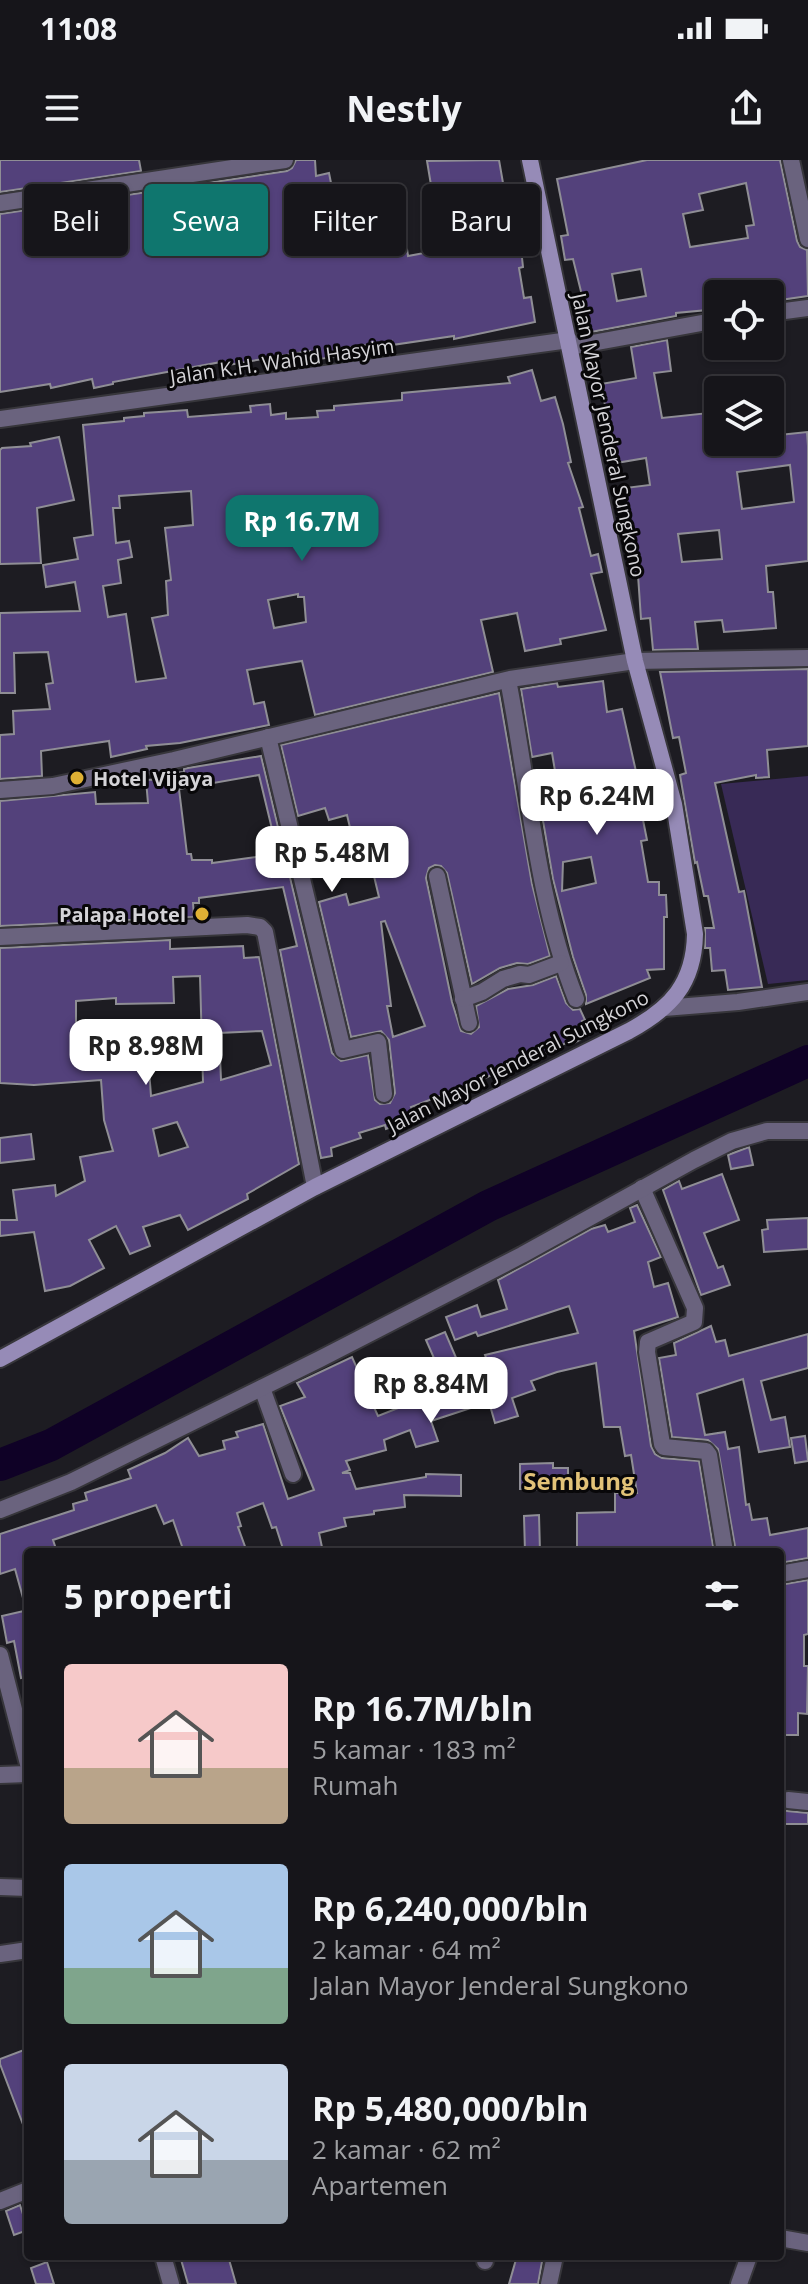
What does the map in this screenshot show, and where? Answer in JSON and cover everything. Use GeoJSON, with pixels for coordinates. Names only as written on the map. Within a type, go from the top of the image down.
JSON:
{"type":"FeatureCollection","features":[{"type":"Feature","properties":{"kind":"main road","name":"Jalan Mayor Jenderal Sungkono"},"geometry":{"type":"LineString","coordinates":[[0,1359],[315,1187],[629,1031],[664,1008],[687,979],[695,951],[695,934],[674,804],[635,661],[530,160]]}},
{"type":"Feature","properties":{"kind":"street"},"geometry":{"type":"LineString","coordinates":[[0,203],[285,160]]}},
{"type":"Feature","properties":{"kind":"street"},"geometry":{"type":"LineString","coordinates":[[791,160],[808,239]]}},
{"type":"Feature","properties":{"kind":"street"},"geometry":{"type":"LineString","coordinates":[[784,311],[808,308]]}},
{"type":"Feature","properties":{"kind":"street","name":"Jalan K.H. Wahid Hasyim"},"geometry":{"type":"LineString","coordinates":[[0,419],[570,344],[704,322]]}},
{"type":"Feature","properties":{"kind":"street"},"geometry":{"type":"LineString","coordinates":[[0,790],[53,786],[174,760],[508,680],[635,661],[808,658]]}},
{"type":"Feature","properties":{"kind":"street"},"geometry":{"type":"LineString","coordinates":[[508,680],[546,896],[561,963],[576,999]]}},
{"type":"Feature","properties":{"kind":"street"},"geometry":{"type":"LineString","coordinates":[[268,737],[343,1050],[378,1042],[384,1094]]}},
{"type":"Feature","properties":{"kind":"street"},"geometry":{"type":"LineString","coordinates":[[437,876],[469,1023]]}},
{"type":"Feature","properties":{"kind":"street"},"geometry":{"type":"LineString","coordinates":[[0,937],[247,925],[260,927],[265,932],[315,1187]]}},
{"type":"Feature","properties":{"kind":"street"},"geometry":{"type":"LineString","coordinates":[[463,999],[503,979],[529,975],[561,963]]}},
{"type":"Feature","properties":{"kind":"street"},"geometry":{"type":"LineString","coordinates":[[664,1008],[808,992]]}},
{"type":"Feature","properties":{"kind":"street"},"geometry":{"type":"LineString","coordinates":[[0,1510],[71,1482],[262,1388],[522,1255],[732,1141],[767,1131],[808,1131]]}},
{"type":"Feature","properties":{"kind":"street"},"geometry":{"type":"LineString","coordinates":[[642,1188],[695,1308],[694,1322],[648,1342],[662,1444],[671,1449],[706,1451],[709,1455],[724,1548]]}},
{"type":"Feature","properties":{"kind":"street"},"geometry":{"type":"LineString","coordinates":[[262,1388],[293,1474]]}},
{"type":"Feature","properties":{"kind":"street"},"geometry":{"type":"LineString","coordinates":[[784,1573],[808,1569]]}},
{"type":"Feature","properties":{"kind":"street"},"geometry":{"type":"LineString","coordinates":[[1,1666],[20,1704],[24,1734]]}},
{"type":"Feature","properties":{"kind":"street"},"geometry":{"type":"LineString","coordinates":[[0,1775],[24,1774]]}},
{"type":"Feature","properties":{"kind":"street"},"geometry":{"type":"LineString","coordinates":[[788,1800],[808,1802]]}},
{"type":"Feature","properties":{"kind":"street"},"geometry":{"type":"LineString","coordinates":[[0,1887],[24,1888]]}},
{"type":"Feature","properties":{"kind":"street"},"geometry":{"type":"LineString","coordinates":[[0,1954],[24,1951]]}},
{"type":"Feature","properties":{"kind":"street"},"geometry":{"type":"LineString","coordinates":[[0,2201],[24,2192]]}},
{"type":"Feature","properties":{"kind":"street"},"geometry":{"type":"LineString","coordinates":[[784,2239],[808,2243]]}},
{"type":"Feature","properties":{"kind":"street"},"geometry":{"type":"LineString","coordinates":[[164,2260],[171,2284]]}},
{"type":"Feature","properties":{"kind":"street"},"geometry":{"type":"LineString","coordinates":[[549,2284],[554,2260]]}},
{"type":"Feature","properties":{"kind":"street"},"geometry":{"type":"LineString","coordinates":[[739,2284],[748,2260]]}},
{"type":"Feature","properties":{"kind":"shaded area"},"geometry":{"type":"Polygon","coordinates":[[[808,776],[808,980],[768,984],[721,784],[808,776]]]}},
{"type":"Feature","properties":{"kind":"building"},"geometry":{"type":"Polygon","coordinates":[[[0,160],[139,160],[141,171],[54,184],[24,184],[24,188],[0,192],[0,160]]]}},
{"type":"Feature","properties":{"kind":"building"},"geometry":{"type":"Polygon","coordinates":[[[296,160],[315,160],[316,176],[329,173],[331,184],[284,184],[284,256],[406,256],[406,242],[408,256],[422,253],[422,256],[522,256],[523,267],[519,268],[524,298],[531,297],[535,322],[454,339],[454,336],[392,345],[392,341],[334,350],[335,357],[311,360],[310,351],[222,366],[221,362],[94,388],[92,379],[51,388],[50,384],[0,392],[0,214],[24,210],[24,256],[128,256],[128,195],[144,192],[144,256],[268,256],[268,184],[200,184],[292,168],[296,160]]]}},
{"type":"Feature","properties":{"kind":"building"},"geometry":{"type":"Polygon","coordinates":[[[499,160],[503,184],[431,184],[427,161],[499,160]]]}},
{"type":"Feature","properties":{"kind":"building"},"geometry":{"type":"Polygon","coordinates":[[[647,160],[780,160],[797,241],[800,247],[807,250],[808,296],[784,299],[784,280],[704,280],[704,310],[676,313],[676,316],[591,332],[573,259],[565,260],[561,236],[568,235],[557,179],[647,160]],[[746,183],[699,194],[703,210],[683,214],[690,247],[748,238],[746,226],[754,225],[746,183]],[[641,269],[612,274],[617,301],[646,296],[641,269]]]}},
{"type":"Feature","properties":{"kind":"building"},"geometry":{"type":"Polygon","coordinates":[[[667,340],[671,371],[654,373],[662,418],[704,414],[704,456],[784,456],[784,434],[807,432],[808,561],[766,566],[768,592],[773,592],[776,628],[724,632],[722,620],[695,622],[698,649],[653,650],[650,618],[641,619],[638,575],[632,576],[629,555],[635,554],[625,488],[650,485],[646,458],[616,463],[601,384],[636,378],[631,347],[667,340]],[[790,465],[737,472],[742,509],[794,502],[790,465]],[[719,530],[678,534],[682,562],[722,559],[719,530]]]}},
{"type":"Feature","properties":{"kind":"building"},"geometry":{"type":"Polygon","coordinates":[[[532,370],[541,401],[555,397],[571,462],[568,463],[583,507],[579,508],[591,556],[598,554],[602,572],[591,574],[606,630],[560,639],[561,644],[525,651],[517,613],[481,620],[493,672],[315,715],[302,661],[247,670],[254,704],[264,702],[269,725],[180,743],[146,746],[147,749],[111,757],[109,741],[41,751],[42,776],[0,779],[0,735],[14,734],[13,711],[50,709],[46,684],[53,683],[48,652],[14,653],[15,693],[0,693],[0,613],[80,611],[75,582],[46,587],[43,565],[78,559],[74,538],[93,535],[83,425],[124,421],[124,418],[144,416],[144,413],[187,410],[188,417],[251,412],[250,406],[270,404],[271,415],[286,413],[286,419],[318,417],[317,411],[334,410],[334,406],[402,400],[402,393],[510,383],[508,377],[532,370]],[[191,491],[119,496],[120,508],[113,508],[116,543],[129,541],[132,557],[118,560],[121,583],[103,586],[108,617],[126,614],[136,682],[166,678],[152,618],[168,615],[166,581],[171,580],[165,528],[193,525],[191,491]],[[298,594],[268,600],[274,628],[306,622],[304,597],[298,597],[298,594]]]}},
{"type":"Feature","properties":{"kind":"building"},"geometry":{"type":"Polygon","coordinates":[[[59,437],[74,500],[37,508],[41,563],[0,564],[0,450],[31,446],[30,443],[59,437]]]}},
{"type":"Feature","properties":{"kind":"building"},"geometry":{"type":"Polygon","coordinates":[[[808,669],[808,746],[767,750],[769,777],[756,778],[756,775],[715,783],[739,892],[744,891],[762,987],[728,990],[725,970],[712,971],[710,948],[705,948],[705,928],[714,928],[708,896],[704,896],[695,863],[680,775],[686,773],[679,737],[673,738],[660,672],[808,669]]]}},
{"type":"Feature","properties":{"kind":"building"},"geometry":{"type":"Polygon","coordinates":[[[603,681],[607,712],[622,709],[649,814],[642,815],[647,840],[641,841],[648,882],[659,882],[659,895],[666,895],[664,969],[647,970],[650,978],[586,1004],[553,879],[537,786],[557,783],[552,753],[532,757],[521,689],[557,683],[558,687],[603,681]],[[591,857],[563,862],[562,891],[596,883],[591,857]]]}},
{"type":"Feature","properties":{"kind":"building"},"geometry":{"type":"Polygon","coordinates":[[[499,693],[532,884],[550,956],[528,964],[517,963],[500,968],[472,984],[447,873],[441,866],[435,865],[429,868],[426,878],[452,1002],[461,1031],[471,1034],[479,1027],[476,1006],[508,989],[533,985],[556,976],[566,1003],[573,1010],[580,1009],[589,1035],[574,1043],[572,1040],[499,1078],[497,1072],[455,1094],[453,1091],[411,1107],[414,1114],[399,1120],[400,1124],[359,1133],[361,1138],[331,1148],[332,1156],[321,1158],[280,950],[297,946],[283,887],[199,898],[199,903],[193,903],[194,917],[0,926],[0,801],[95,792],[96,804],[148,803],[146,780],[163,779],[162,774],[184,772],[188,768],[261,756],[332,1053],[341,1061],[368,1055],[375,1100],[380,1104],[390,1103],[395,1093],[389,1040],[381,1031],[351,1037],[319,902],[346,894],[349,905],[379,897],[373,872],[392,868],[382,828],[352,836],[347,815],[329,820],[325,808],[298,816],[281,745],[499,693]],[[259,775],[179,789],[187,854],[191,854],[192,860],[212,860],[212,863],[278,854],[259,775]],[[385,921],[381,922],[391,1006],[387,1006],[393,1037],[425,1026],[385,921]]]}},
{"type":"Feature","properties":{"kind":"building"},"geometry":{"type":"Polygon","coordinates":[[[170,940],[170,949],[243,946],[244,958],[259,957],[299,1164],[247,1194],[248,1199],[188,1230],[180,1215],[143,1227],[150,1246],[130,1254],[116,1226],[89,1240],[104,1268],[70,1286],[45,1291],[34,1232],[0,1236],[0,1220],[17,1220],[13,1190],[55,1185],[56,1196],[85,1181],[80,1157],[113,1151],[104,1120],[101,1080],[34,1085],[0,1083],[0,948],[170,940]],[[200,976],[173,977],[174,1003],[116,1004],[116,998],[76,1001],[76,1038],[115,1035],[116,1053],[140,1052],[141,1069],[149,1069],[151,1096],[203,1082],[200,976]],[[262,1031],[219,1033],[221,1080],[271,1065],[262,1031]],[[177,1122],[153,1129],[159,1156],[188,1147],[177,1122]]]}},
{"type":"Feature","properties":{"kind":"building"},"geometry":{"type":"Polygon","coordinates":[[[31,1134],[34,1159],[0,1163],[0,1138],[31,1134]]]}},
{"type":"Feature","properties":{"kind":"building"},"geometry":{"type":"Polygon","coordinates":[[[749,1147],[753,1165],[731,1169],[728,1155],[749,1147]]]}},
{"type":"Feature","properties":{"kind":"building"},"geometry":{"type":"Polygon","coordinates":[[[722,1174],[739,1220],[704,1233],[718,1268],[723,1266],[730,1285],[701,1295],[663,1190],[679,1181],[682,1189],[722,1174]]]}},
{"type":"Feature","properties":{"kind":"building"},"geometry":{"type":"Polygon","coordinates":[[[637,1205],[661,1257],[648,1262],[654,1287],[668,1283],[678,1317],[634,1331],[651,1446],[655,1454],[662,1458],[699,1461],[713,1548],[577,1548],[577,1513],[615,1512],[615,1493],[637,1493],[631,1455],[625,1456],[620,1427],[604,1427],[596,1363],[531,1381],[535,1390],[512,1398],[518,1416],[495,1423],[489,1402],[431,1421],[438,1441],[416,1447],[410,1430],[384,1440],[386,1450],[346,1461],[350,1470],[342,1473],[350,1473],[356,1489],[426,1477],[426,1474],[461,1475],[461,1496],[404,1495],[405,1507],[344,1518],[346,1526],[319,1533],[322,1548],[283,1548],[263,1503],[237,1513],[246,1548],[183,1548],[173,1520],[164,1524],[156,1505],[53,1540],[56,1548],[24,1548],[24,1598],[15,1569],[0,1574],[0,1534],[74,1510],[73,1504],[87,1500],[85,1493],[131,1478],[128,1470],[165,1453],[188,1438],[199,1456],[225,1449],[223,1441],[238,1437],[236,1432],[263,1424],[288,1499],[314,1490],[280,1406],[305,1397],[297,1383],[352,1357],[361,1377],[364,1376],[370,1391],[367,1392],[378,1416],[444,1390],[441,1374],[426,1340],[445,1332],[463,1374],[489,1366],[485,1355],[578,1333],[569,1306],[478,1336],[476,1332],[455,1340],[446,1317],[477,1305],[481,1317],[507,1309],[498,1280],[591,1229],[605,1225],[608,1232],[635,1222],[630,1208],[637,1205]]]}},
{"type":"Feature","properties":{"kind":"building"},"geometry":{"type":"Polygon","coordinates":[[[808,1218],[808,1249],[764,1252],[762,1230],[768,1229],[767,1220],[808,1218]]]}},
{"type":"Feature","properties":{"kind":"building"},"geometry":{"type":"Polygon","coordinates":[[[711,1326],[716,1342],[725,1340],[729,1356],[808,1334],[808,1368],[761,1381],[771,1420],[785,1417],[790,1447],[759,1452],[743,1379],[697,1394],[705,1435],[725,1432],[728,1449],[739,1447],[746,1505],[749,1504],[752,1520],[767,1518],[770,1535],[808,1528],[808,1558],[784,1562],[784,1548],[735,1548],[718,1449],[708,1440],[672,1437],[659,1358],[676,1355],[674,1343],[711,1326]]]}},
{"type":"Feature","properties":{"kind":"building"},"geometry":{"type":"Polygon","coordinates":[[[805,1436],[808,1461],[795,1463],[791,1438],[805,1436]]]}},
{"type":"Feature","properties":{"kind":"building"},"geometry":{"type":"Polygon","coordinates":[[[553,1463],[553,1468],[568,1468],[568,1490],[520,1489],[520,1464],[553,1463]]]}},
{"type":"Feature","properties":{"kind":"building"},"geometry":{"type":"Polygon","coordinates":[[[539,1515],[540,1548],[525,1548],[524,1516],[539,1515]]]}},
{"type":"Feature","properties":{"kind":"building"},"geometry":{"type":"Polygon","coordinates":[[[808,1580],[808,1634],[804,1635],[804,1666],[808,1666],[807,1714],[798,1713],[798,1735],[784,1735],[784,1584],[808,1580]]]}},
{"type":"Feature","properties":{"kind":"building"},"geometry":{"type":"Polygon","coordinates":[[[24,1611],[24,1678],[21,1678],[14,1641],[7,1643],[2,1616],[24,1611]]]}},
{"type":"Feature","properties":{"kind":"building"},"geometry":{"type":"Polygon","coordinates":[[[784,1809],[808,1813],[808,1824],[784,1824],[784,1809]]]}},
{"type":"Feature","properties":{"kind":"building"},"geometry":{"type":"Polygon","coordinates":[[[24,2050],[24,2127],[0,2064],[0,2059],[24,2050]]]}},
{"type":"Feature","properties":{"kind":"building"},"geometry":{"type":"Polygon","coordinates":[[[20,2205],[24,2231],[14,2235],[6,2211],[20,2205]]]}},
{"type":"Feature","properties":{"kind":"building"},"geometry":{"type":"Polygon","coordinates":[[[181,2260],[229,2260],[236,2284],[188,2284],[181,2260]]]}},
{"type":"Feature","properties":{"kind":"building"},"geometry":{"type":"Polygon","coordinates":[[[516,2260],[542,2260],[538,2284],[509,2284],[516,2260]]]}},
{"type":"Feature","properties":{"kind":"building"},"geometry":{"type":"Polygon","coordinates":[[[47,2262],[54,2284],[36,2284],[31,2268],[47,2262]]]}},
{"type":"Feature","properties":{"kind":"waterway"},"geometry":{"type":"LineString","coordinates":[[0,1465],[51,1445],[488,1206],[808,1061]]}},
{"type":"Feature","properties":{"kind":"place","name":"Hotel Vijaya"},"geometry":{"type":"Point","coordinates":[77,778]}},
{"type":"Feature","properties":{"kind":"place","name":"Palapa Hotel"},"geometry":{"type":"Point","coordinates":[202,914]}},
{"type":"Feature","properties":{"kind":"district","name":"Sembung"},"geometry":{"type":"Point","coordinates":[579,1480]}}]}
